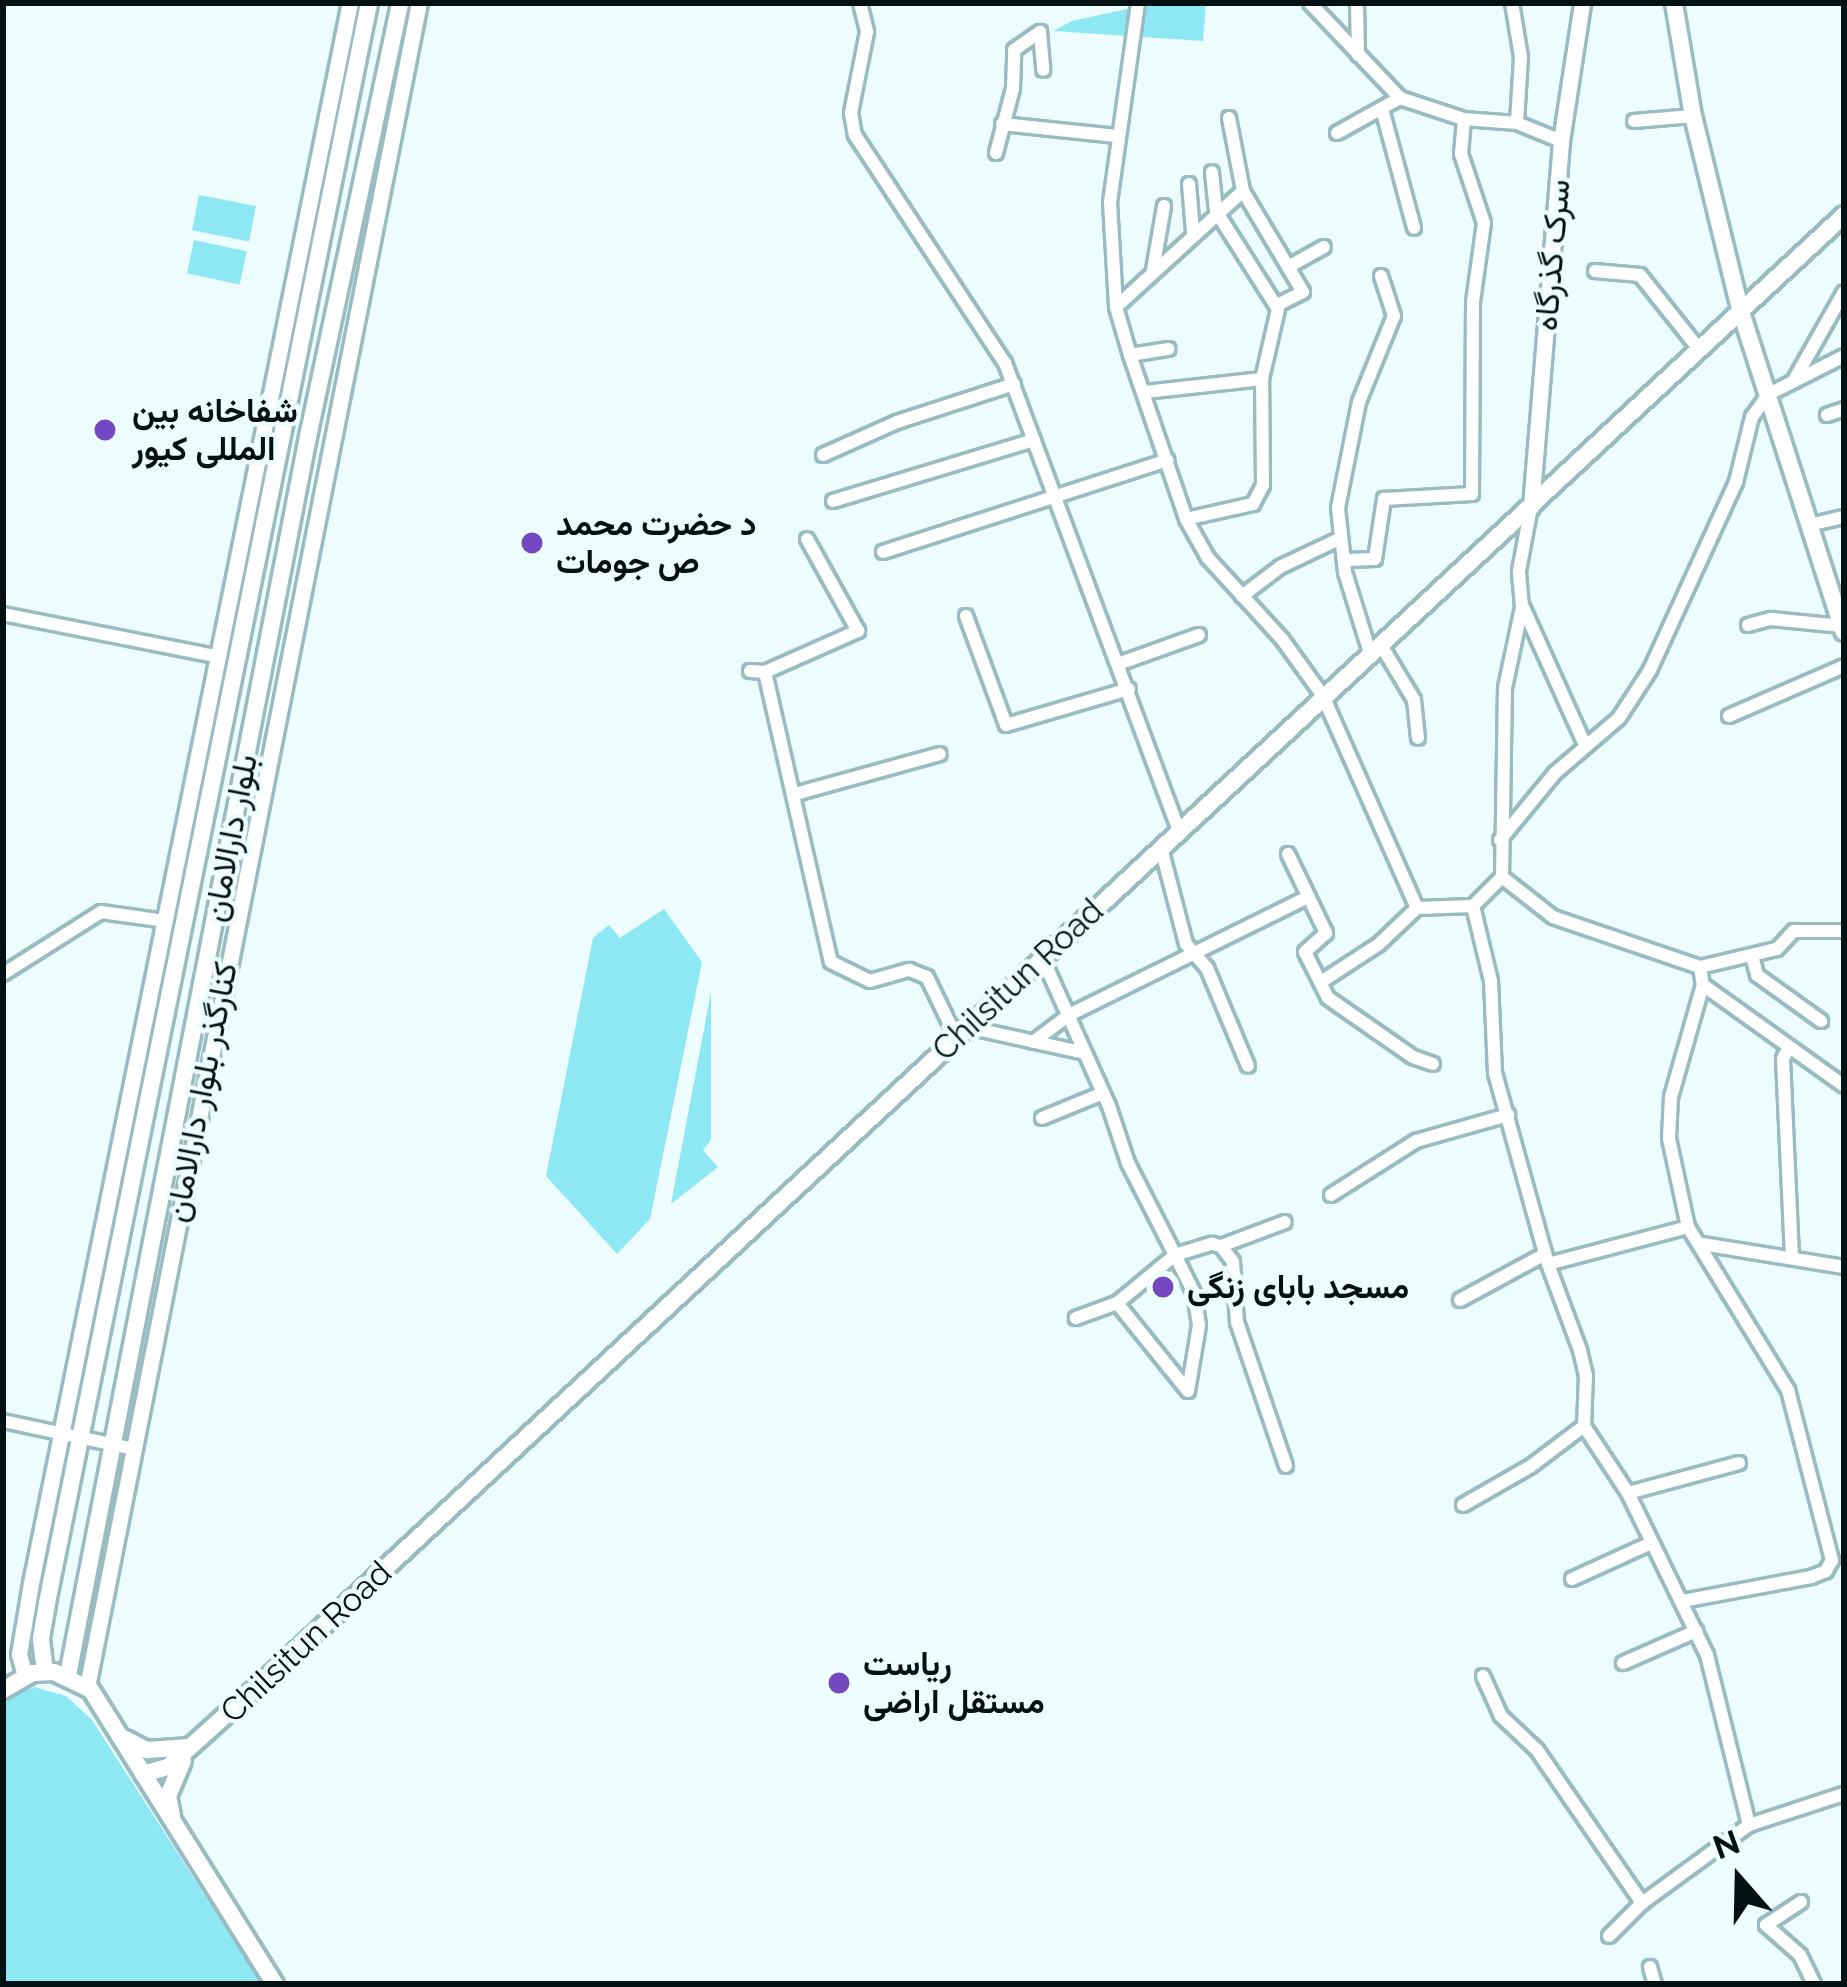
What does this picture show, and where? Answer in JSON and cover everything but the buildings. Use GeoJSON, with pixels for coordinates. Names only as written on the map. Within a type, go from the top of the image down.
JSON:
{"type":"FeatureCollection","features":[{"type":"Feature","properties":{"kind":"main road","name":"بلوار دارالامان"},"geometry":{"type":"LineString","coordinates":[[44,1672],[41,1638],[72,1436],[228,659],[369,3]]}},
{"type":"Feature","properties":{"kind":"main road","name":"بلوار دارالامان"},"geometry":{"type":"LineString","coordinates":[[68,1675],[266,657],[400,3]]}},
{"type":"Feature","properties":{"kind":"main road"},"geometry":{"type":"LineString","coordinates":[[1674,3],[1694,116],[1740,310],[1809,525],[1836,582],[1842,623]]}},
{"type":"Feature","properties":{"kind":"main road","name":"Chilsitun Road"},"geometry":{"type":"LineString","coordinates":[[193,1745],[1844,215]]}},
{"type":"Feature","properties":{"kind":"main road"},"geometry":{"type":"LineString","coordinates":[[228,659],[266,657]]}},
{"type":"Feature","properties":{"kind":"main road"},"geometry":{"type":"LineString","coordinates":[[3,1690],[25,1676],[44,1672],[68,1675],[87,1687],[275,1984]]}},
{"type":"Feature","properties":{"kind":"main road"},"geometry":{"type":"LineString","coordinates":[[120,1736],[147,1750],[193,1745]]}},
{"type":"Feature","properties":{"kind":"main road"},"geometry":{"type":"LineString","coordinates":[[143,1774],[168,1767],[193,1745]]}},
{"type":"Feature","properties":{"kind":"main road"},"geometry":{"type":"LineString","coordinates":[[178,1832],[169,1796],[193,1745]]}},
{"type":"Feature","properties":{"kind":"street","name":"کنارگذر بلوار دارالامان"},"geometry":{"type":"LineString","coordinates":[[25,1676],[20,1665],[23,1626],[72,1436],[166,921],[228,659],[350,3]]}},
{"type":"Feature","properties":{"kind":"street","name":"کنارگذر بلوار دارالامان"},"geometry":{"type":"LineString","coordinates":[[87,1687],[130,1448],[419,3]]}},
{"type":"Feature","properties":{"kind":"street"},"geometry":{"type":"LineString","coordinates":[[860,3],[867,32],[851,113],[855,135],[984,327],[1015,384],[1180,830]]}},
{"type":"Feature","properties":{"kind":"street"},"geometry":{"type":"LineString","coordinates":[[1139,3],[1116,136],[1110,244],[1116,307],[1130,355],[1186,519],[1208,558],[1323,696],[1417,908]]}},
{"type":"Feature","properties":{"kind":"street"},"geometry":{"type":"LineString","coordinates":[[1310,3],[1400,98],[1464,118],[1517,123],[1561,141]]}},
{"type":"Feature","properties":{"kind":"street"},"geometry":{"type":"LineString","coordinates":[[1357,3],[1358,55]]}},
{"type":"Feature","properties":{"kind":"street"},"geometry":{"type":"LineString","coordinates":[[1512,3],[1521,57],[1517,123]]}},
{"type":"Feature","properties":{"kind":"street","name":"سرک گذرگاه"},"geometry":{"type":"LineString","coordinates":[[1532,507],[1561,141],[1582,3]]}},
{"type":"Feature","properties":{"kind":"street"},"geometry":{"type":"LineString","coordinates":[[996,153],[1013,88],[1014,50],[1040,32],[1043,70]]}},
{"type":"Feature","properties":{"kind":"street"},"geometry":{"type":"LineString","coordinates":[[1337,133],[1400,98]]}},
{"type":"Feature","properties":{"kind":"street"},"geometry":{"type":"LineString","coordinates":[[1382,109],[1414,228]]}},
{"type":"Feature","properties":{"kind":"street"},"geometry":{"type":"LineString","coordinates":[[1634,121],[1694,116]]}},
{"type":"Feature","properties":{"kind":"street"},"geometry":{"type":"LineString","coordinates":[[1229,118],[1243,191],[1304,292],[1276,305]]}},
{"type":"Feature","properties":{"kind":"street"},"geometry":{"type":"LineString","coordinates":[[1347,560],[1375,559],[1384,499],[1472,494],[1473,302],[1484,223],[1461,154],[1464,118]]}},
{"type":"Feature","properties":{"kind":"street"},"geometry":{"type":"LineString","coordinates":[[1002,124],[1116,136]]}},
{"type":"Feature","properties":{"kind":"street"},"geometry":{"type":"LineString","coordinates":[[1186,519],[1253,504],[1263,485],[1262,379],[1276,305],[1216,212],[1212,172]]}},
{"type":"Feature","properties":{"kind":"street"},"geometry":{"type":"LineString","coordinates":[[1190,184],[1193,232]]}},
{"type":"Feature","properties":{"kind":"street"},"geometry":{"type":"LineString","coordinates":[[1116,307],[1243,191]]}},
{"type":"Feature","properties":{"kind":"street"},"geometry":{"type":"LineString","coordinates":[[1153,269],[1164,206]]}},
{"type":"Feature","properties":{"kind":"street"},"geometry":{"type":"LineString","coordinates":[[1288,267],[1324,247]]}},
{"type":"Feature","properties":{"kind":"street"},"geometry":{"type":"LineString","coordinates":[[1595,272],[1640,274],[1698,348]]}},
{"type":"Feature","properties":{"kind":"street"},"geometry":{"type":"LineString","coordinates":[[1381,276],[1394,316],[1359,402],[1339,508],[1339,539],[1347,560],[1350,593],[1376,649],[1414,700],[1418,738]]}},
{"type":"Feature","properties":{"kind":"street"},"geometry":{"type":"LineString","coordinates":[[1792,383],[1844,292]]}},
{"type":"Feature","properties":{"kind":"street"},"geometry":{"type":"LineString","coordinates":[[1130,355],[1169,349]]}},
{"type":"Feature","properties":{"kind":"street"},"geometry":{"type":"LineString","coordinates":[[1500,840],[1584,743],[1619,718],[1650,670],[1736,482],[1753,417],[1769,394],[1844,356]]}},
{"type":"Feature","properties":{"kind":"street"},"geometry":{"type":"LineString","coordinates":[[1145,392],[1262,379]]}},
{"type":"Feature","properties":{"kind":"street"},"geometry":{"type":"LineString","coordinates":[[823,455],[898,422],[1015,384]]}},
{"type":"Feature","properties":{"kind":"street"},"geometry":{"type":"LineString","coordinates":[[1827,415],[1844,409]]}},
{"type":"Feature","properties":{"kind":"street"},"geometry":{"type":"LineString","coordinates":[[832,501],[1034,440]]}},
{"type":"Feature","properties":{"kind":"street"},"geometry":{"type":"LineString","coordinates":[[883,552],[1044,495],[1057,496],[1168,460]]}},
{"type":"Feature","properties":{"kind":"street"},"geometry":{"type":"LineString","coordinates":[[1321,982],[1379,944],[1417,908],[1473,906],[1502,878],[1505,688],[1522,607],[1519,571],[1532,507]]}},
{"type":"Feature","properties":{"kind":"street"},"geometry":{"type":"LineString","coordinates":[[1809,525],[1844,517]]}},
{"type":"Feature","properties":{"kind":"street"},"geometry":{"type":"LineString","coordinates":[[750,671],[765,672],[858,631],[807,538]]}},
{"type":"Feature","properties":{"kind":"street"},"geometry":{"type":"LineString","coordinates":[[1242,596],[1280,567],[1339,539]]}},
{"type":"Feature","properties":{"kind":"street"},"geometry":{"type":"LineString","coordinates":[[1522,607],[1584,743]]}},
{"type":"Feature","properties":{"kind":"street"},"geometry":{"type":"LineString","coordinates":[[3,614],[228,659]]}},
{"type":"Feature","properties":{"kind":"street"},"geometry":{"type":"LineString","coordinates":[[966,616],[1006,724],[1129,689]]}},
{"type":"Feature","properties":{"kind":"street"},"geometry":{"type":"LineString","coordinates":[[1748,625],[1771,619],[1842,623]]}},
{"type":"Feature","properties":{"kind":"street"},"geometry":{"type":"LineString","coordinates":[[1118,664],[1198,634]]}},
{"type":"Feature","properties":{"kind":"street"},"geometry":{"type":"LineString","coordinates":[[266,657],[291,644]]}},
{"type":"Feature","properties":{"kind":"street"},"geometry":{"type":"LineString","coordinates":[[1729,716],[1844,666]]}},
{"type":"Feature","properties":{"kind":"street"},"geometry":{"type":"LineString","coordinates":[[765,672],[831,962],[870,981],[909,970],[927,977],[962,1032],[1081,1052]]}},
{"type":"Feature","properties":{"kind":"street"},"geometry":{"type":"LineString","coordinates":[[795,794],[940,754]]}},
{"type":"Feature","properties":{"kind":"street"},"geometry":{"type":"LineString","coordinates":[[1161,848],[1190,951],[1208,968],[1248,1066]]}},
{"type":"Feature","properties":{"kind":"street"},"geometry":{"type":"LineString","coordinates":[[1288,854],[1325,932],[1305,952],[1332,1001],[1355,1012],[1413,1058],[1433,1064]]}},
{"type":"Feature","properties":{"kind":"street"},"geometry":{"type":"LineString","coordinates":[[1502,878],[1552,917],[1700,968]]}},
{"type":"Feature","properties":{"kind":"street"},"geometry":{"type":"LineString","coordinates":[[1034,1042],[1069,1015],[1109,999],[1190,951],[1308,897]]}},
{"type":"Feature","properties":{"kind":"street"},"geometry":{"type":"LineString","coordinates":[[1473,906],[1490,981],[1495,1073],[1546,1259],[1580,1350],[1584,1426],[1628,1493],[1696,1631],[1721,1697],[1749,1825]]}},
{"type":"Feature","properties":{"kind":"street"},"geometry":{"type":"LineString","coordinates":[[3,974],[100,912],[166,921]]}},
{"type":"Feature","properties":{"kind":"street"},"geometry":{"type":"LineString","coordinates":[[1700,968],[1713,960],[1752,956],[1787,944],[1794,931],[1844,931]]}},
{"type":"Feature","properties":{"kind":"street"},"geometry":{"type":"LineString","coordinates":[[1752,956],[1756,975],[1821,1022]]}},
{"type":"Feature","properties":{"kind":"street"},"geometry":{"type":"LineString","coordinates":[[1042,957],[1103,1093],[1128,1163],[1194,1293],[1199,1325],[1188,1391],[1135,1332],[1117,1303]]}},
{"type":"Feature","properties":{"kind":"street"},"geometry":{"type":"LineString","coordinates":[[1683,1600],[1811,1576],[1826,1571],[1832,1560],[1788,1390],[1688,1227],[1669,1138],[1671,1097],[1703,986],[1700,968]]}},
{"type":"Feature","properties":{"kind":"street"},"geometry":{"type":"LineString","coordinates":[[1703,986],[1844,1086]]}},
{"type":"Feature","properties":{"kind":"street"},"geometry":{"type":"LineString","coordinates":[[1789,1047],[1784,1059],[1792,1255]]}},
{"type":"Feature","properties":{"kind":"street"},"geometry":{"type":"LineString","coordinates":[[1042,1118],[1103,1093]]}},
{"type":"Feature","properties":{"kind":"street"},"geometry":{"type":"LineString","coordinates":[[1331,1195],[1416,1141],[1508,1115]]}},
{"type":"Feature","properties":{"kind":"street"},"geometry":{"type":"LineString","coordinates":[[1076,1318],[1117,1303],[1175,1255],[1205,1244],[1221,1246],[1285,1222]]}},
{"type":"Feature","properties":{"kind":"street"},"geometry":{"type":"LineString","coordinates":[[1460,1300],[1546,1259],[1688,1227]]}},
{"type":"Feature","properties":{"kind":"street"},"geometry":{"type":"LineString","coordinates":[[1702,1244],[1844,1267]]}},
{"type":"Feature","properties":{"kind":"street"},"geometry":{"type":"LineString","coordinates":[[1221,1246],[1233,1262],[1238,1322],[1286,1466]]}},
{"type":"Feature","properties":{"kind":"street"},"geometry":{"type":"LineString","coordinates":[[3,1421],[130,1448]]}},
{"type":"Feature","properties":{"kind":"street"},"geometry":{"type":"LineString","coordinates":[[1462,1505],[1532,1466],[1584,1426]]}},
{"type":"Feature","properties":{"kind":"street"},"geometry":{"type":"LineString","coordinates":[[1628,1493],[1739,1463]]}},
{"type":"Feature","properties":{"kind":"street"},"geometry":{"type":"LineString","coordinates":[[1572,1579],[1651,1543]]}},
{"type":"Feature","properties":{"kind":"street"},"geometry":{"type":"LineString","coordinates":[[1826,1549],[1844,1558]]}},
{"type":"Feature","properties":{"kind":"street"},"geometry":{"type":"LineString","coordinates":[[1623,1664],[1696,1631]]}},
{"type":"Feature","properties":{"kind":"street"},"geometry":{"type":"LineString","coordinates":[[1483,1676],[1501,1716],[1537,1750],[1642,1903]]}},
{"type":"Feature","properties":{"kind":"street"},"geometry":{"type":"LineString","coordinates":[[1609,1936],[1642,1903],[1749,1825],[1844,1794]]}},
{"type":"Feature","properties":{"kind":"street"},"geometry":{"type":"LineString","coordinates":[[1801,1902],[1766,1925],[1800,1955],[1814,1984]]}},
{"type":"Feature","properties":{"kind":"street"},"geometry":{"type":"LineString","coordinates":[[1650,1967],[1655,1984]]}},
{"type":"Feature","properties":{"kind":"shaded area"},"geometry":{"type":"Polygon","coordinates":[[[1155,3],[1206,3],[1203,41],[1053,31],[1072,21],[1155,3]]]}},
{"type":"Feature","properties":{"kind":"shaded area"},"geometry":{"type":"Polygon","coordinates":[[[199,195],[256,206],[249,241],[192,230],[199,195]]]}},
{"type":"Feature","properties":{"kind":"shaded area"},"geometry":{"type":"Polygon","coordinates":[[[194,240],[247,251],[240,284],[187,273],[194,240]]]}},
{"type":"Feature","properties":{"kind":"shaded area"},"geometry":{"type":"Polygon","coordinates":[[[664,909],[702,962],[650,1219],[617,1254],[546,1176],[593,938],[609,925],[620,938],[664,909]]]}},
{"type":"Feature","properties":{"kind":"shaded area"},"geometry":{"type":"Polygon","coordinates":[[[711,992],[711,1140],[703,1150],[718,1167],[671,1204],[711,992]]]}},
{"type":"Feature","properties":{"kind":"shaded area"},"geometry":{"type":"Polygon","coordinates":[[[34,1687],[66,1696],[92,1720],[262,1984],[3,1984],[3,1699],[34,1687]]]}},
{"type":"Feature","properties":{"kind":"place","name":"شفاخانه بین المللی کیور"},"geometry":{"type":"Point","coordinates":[105,430]}},
{"type":"Feature","properties":{"kind":"place","name":"د حضرت محمد ص جومات"},"geometry":{"type":"Point","coordinates":[532,543]}},
{"type":"Feature","properties":{"kind":"place","name":"مسجد بابای زنگی"},"geometry":{"type":"Point","coordinates":[1163,1287]}},
{"type":"Feature","properties":{"kind":"place","name":"ریاست مستقل اراضی"},"geometry":{"type":"Point","coordinates":[839,1683]}}]}
